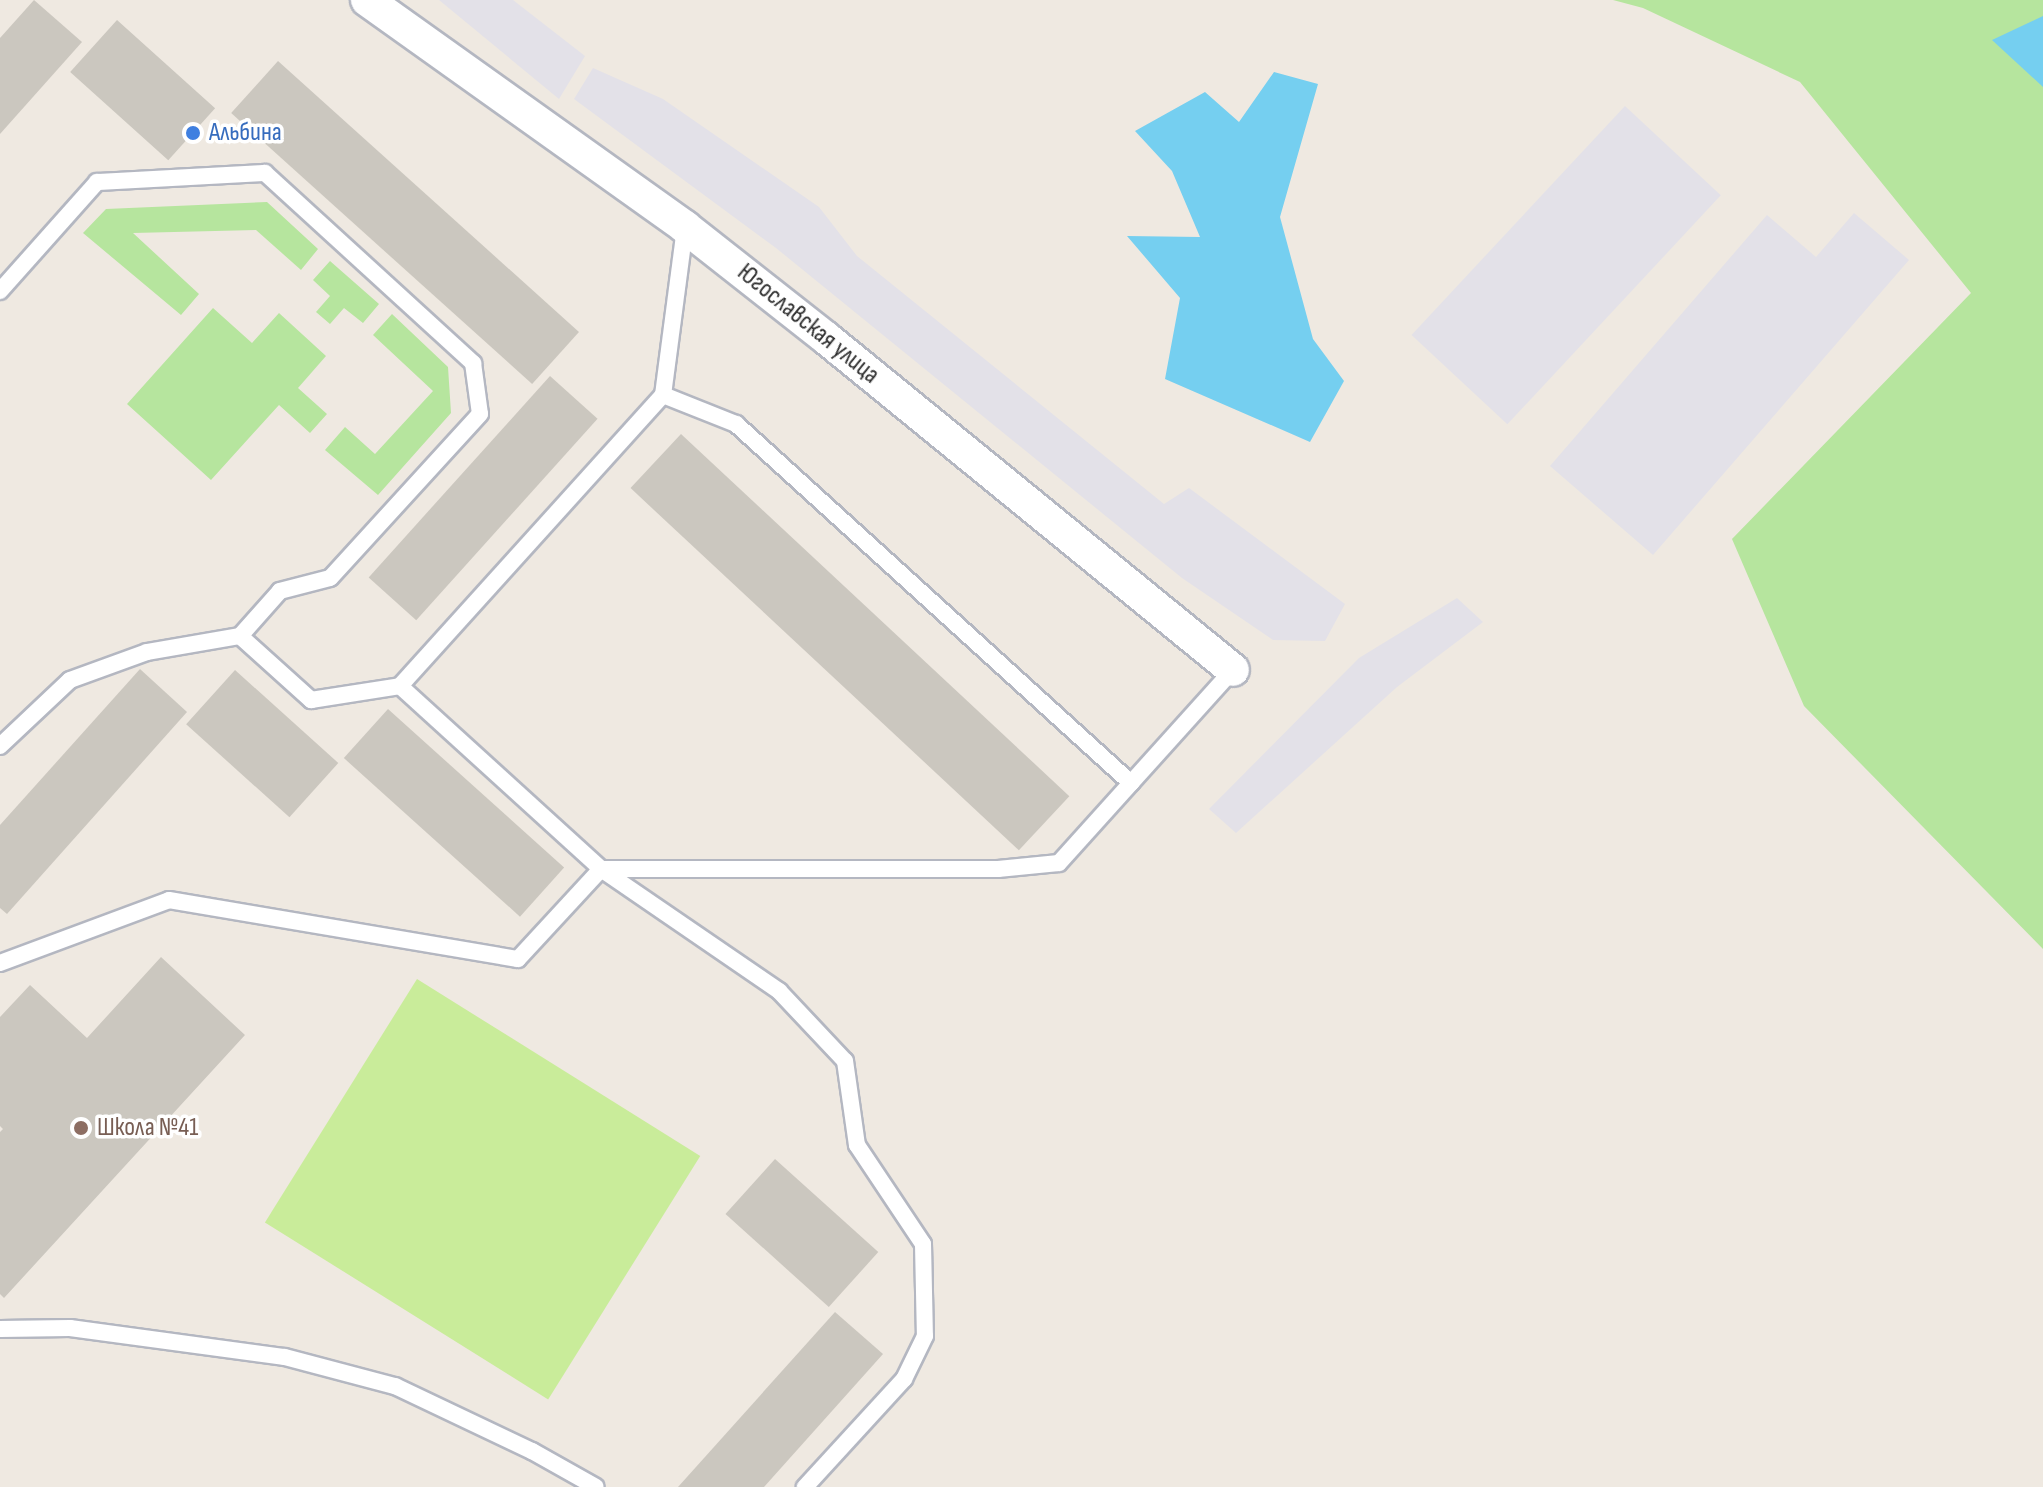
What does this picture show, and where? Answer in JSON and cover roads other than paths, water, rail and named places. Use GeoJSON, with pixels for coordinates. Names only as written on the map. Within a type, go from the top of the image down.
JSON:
{"type":"FeatureCollection","features":[{"type":"Feature","properties":{"kind":"street","name":"Югославская улица"},"geometry":{"type":"LineString","coordinates":[[367,0],[685,227],[1233,670]]}},
{"type":"Feature","properties":{"kind":"lane"},"geometry":{"type":"LineString","coordinates":[[0,291],[97,182],[265,173],[473,363],[480,414],[330,578],[280,591],[240,636],[147,652],[70,680],[0,746]]}},
{"type":"Feature","properties":{"kind":"lane"},"geometry":{"type":"LineString","coordinates":[[240,636],[311,700],[400,686],[663,395],[685,227]]}},
{"type":"Feature","properties":{"kind":"lane"},"geometry":{"type":"LineString","coordinates":[[663,395],[736,424],[1131,783]]}},
{"type":"Feature","properties":{"kind":"lane"},"geometry":{"type":"LineString","coordinates":[[0,963],[169,900],[518,959],[601,869],[998,869],[1059,863],[1233,670]]}},
{"type":"Feature","properties":{"kind":"lane"},"geometry":{"type":"LineString","coordinates":[[400,686],[601,869],[779,991],[845,1061],[857,1145],[923,1244],[925,1336],[904,1379],[805,1487]]}},
{"type":"Feature","properties":{"kind":"lane"},"geometry":{"type":"LineString","coordinates":[[0,1329],[70,1328],[285,1357],[395,1386],[532,1451],[596,1487]]}},
{"type":"Feature","properties":{"kind":"water"},"geometry":{"type":"Polygon","coordinates":[[[2043,16],[2043,87],[1992,40],[2043,16]]]}},
{"type":"Feature","properties":{"kind":"water"},"geometry":{"type":"Polygon","coordinates":[[[1274,72],[1318,84],[1280,217],[1313,339],[1344,381],[1310,442],[1165,379],[1180,298],[1127,236],[1200,237],[1172,171],[1135,131],[1205,92],[1239,122],[1274,72]]]}},
{"type":"Feature","properties":{"kind":"place","name":"Альбина"},"geometry":{"type":"Point","coordinates":[193,133]}},
{"type":"Feature","properties":{"kind":"place","name":"Школа №41"},"geometry":{"type":"Point","coordinates":[81,1128]}}]}
